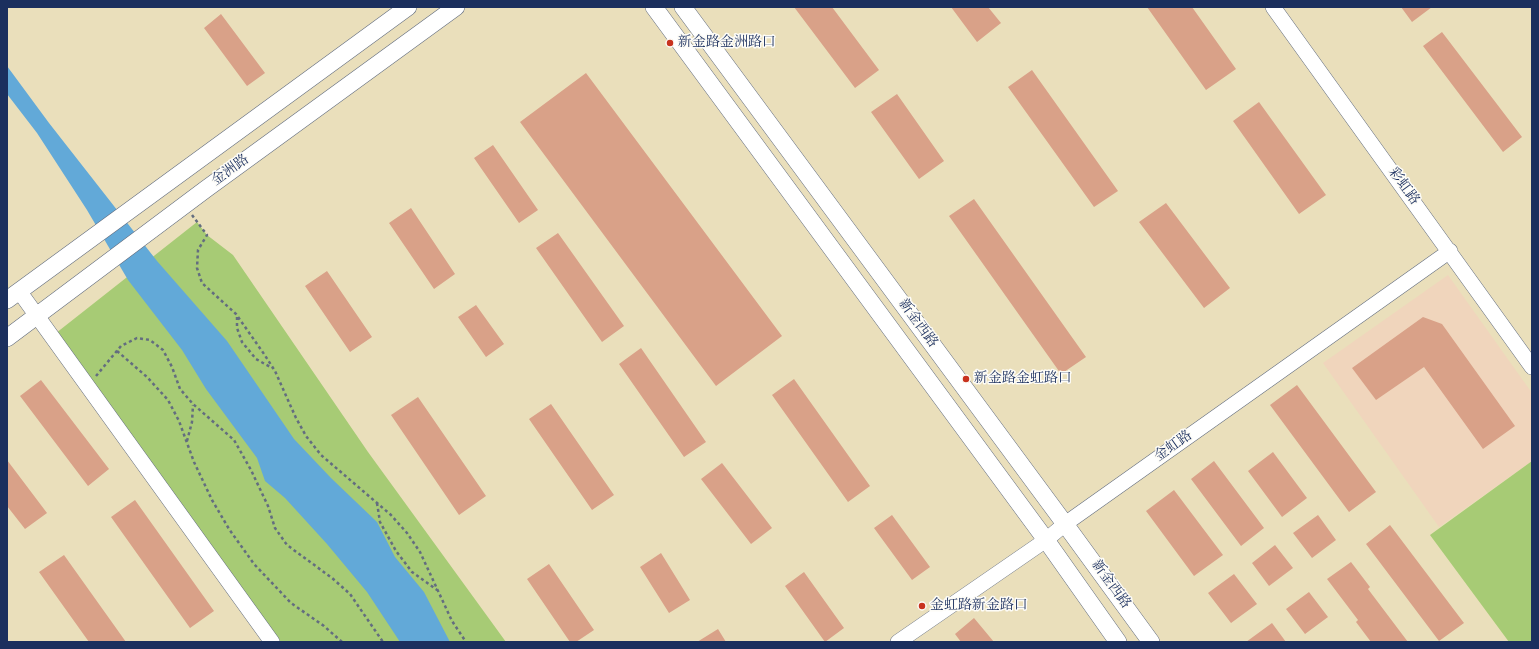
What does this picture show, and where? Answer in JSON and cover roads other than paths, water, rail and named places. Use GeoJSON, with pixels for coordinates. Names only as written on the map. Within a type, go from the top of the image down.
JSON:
{"type":"FeatureCollection","features":[{"type":"Feature","properties":{"kind":"main road","name":"金洲路"},"geometry":{"type":"LineString","coordinates":[[13,295],[408,7]]}},
{"type":"Feature","properties":{"kind":"main road","name":"金洲路"},"geometry":{"type":"LineString","coordinates":[[7,338],[456,7]]}},
{"type":"Feature","properties":{"kind":"main road","name":"新金西路"},"geometry":{"type":"LineString","coordinates":[[654,7],[1046,540],[1118,642]]}},
{"type":"Feature","properties":{"kind":"main road","name":"新金西路"},"geometry":{"type":"LineString","coordinates":[[683,7],[1151,642]]}},
{"type":"Feature","properties":{"kind":"street","name":"彩虹路"},"geometry":{"type":"LineString","coordinates":[[1273,7],[1532,366]]}},
{"type":"Feature","properties":{"kind":"street","name":"金虹路"},"geometry":{"type":"LineString","coordinates":[[898,642],[1046,540],[1065,524],[1450,252]]}},
{"type":"Feature","properties":{"kind":"street"},"geometry":{"type":"LineString","coordinates":[[13,295],[37,317],[272,642]]}},
{"type":"Feature","properties":{"kind":"water"},"geometry":{"type":"Polygon","coordinates":[[[7,66],[49,123],[157,261],[227,341],[294,439],[331,478],[377,522],[395,557],[424,592],[450,642],[400,642],[367,592],[327,544],[285,498],[265,481],[257,458],[206,389],[182,350],[128,280],[87,210],[37,133],[7,94],[7,66]]]}},
{"type":"Feature","properties":{"kind":"place","name":"新金路金洲路口"},"geometry":{"type":"Point","coordinates":[670,43]}},
{"type":"Feature","properties":{"kind":"place","name":"新金路金虹路口"},"geometry":{"type":"Point","coordinates":[966,379]}},
{"type":"Feature","properties":{"kind":"place","name":"金虹路新金路口"},"geometry":{"type":"Point","coordinates":[922,606]}}]}
